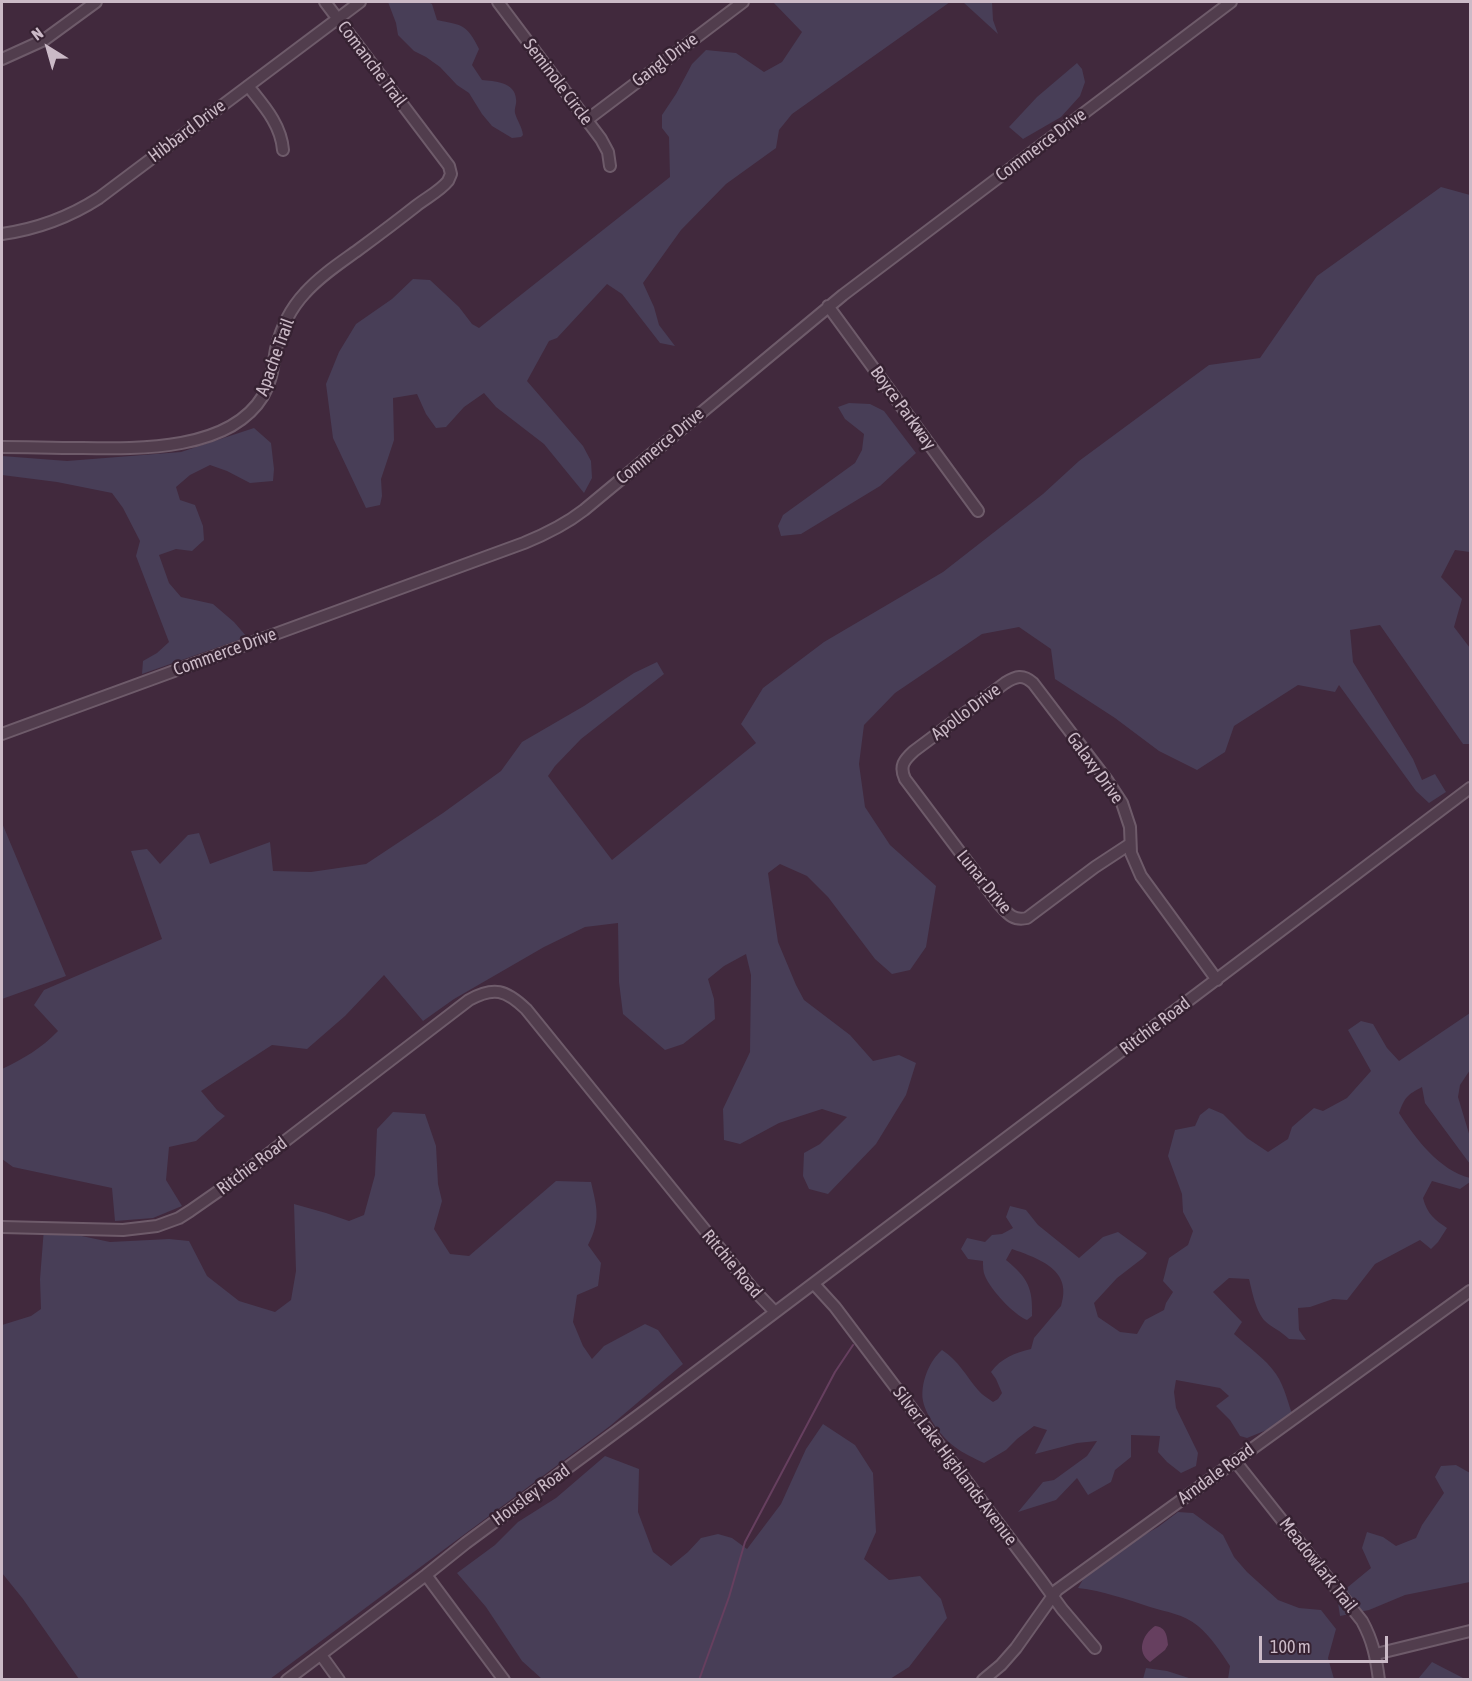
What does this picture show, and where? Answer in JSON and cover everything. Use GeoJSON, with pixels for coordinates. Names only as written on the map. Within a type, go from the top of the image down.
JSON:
{"type":"FeatureCollection","features":[{"type":"Feature","properties":{"kind":"street"},"geometry":{"type":"LineString","coordinates":[[2,59],[44,40],[96,2]]}},
{"type":"Feature","properties":{"kind":"street","name":"Comanche Trail"},"geometry":{"type":"LineString","coordinates":[[325,2],[419,126]]}},
{"type":"Feature","properties":{"kind":"street","name":"Hibbard Drive"},"geometry":{"type":"LineString","coordinates":[[2,234],[50,223],[85,207],[360,2]]}},
{"type":"Feature","properties":{"kind":"street","name":"Seminole Circle"},"geometry":{"type":"LineString","coordinates":[[498,2],[601,139],[608,152],[610,166]]}},
{"type":"Feature","properties":{"kind":"street","name":"Gangl Drive"},"geometry":{"type":"LineString","coordinates":[[587,120],[743,2]]}},
{"type":"Feature","properties":{"kind":"street","name":"Commerce Drive"},"geometry":{"type":"LineString","coordinates":[[2,734],[549,533],[584,510],[828,306],[1231,2]]}},
{"type":"Feature","properties":{"kind":"street"},"geometry":{"type":"LineString","coordinates":[[248,86],[279,128],[283,139],[283,150]]}},
{"type":"Feature","properties":{"kind":"street","name":"Apache Trail"},"geometry":{"type":"LineString","coordinates":[[2,447],[151,448],[200,438],[225,429],[242,419],[256,406],[266,390],[283,330],[292,310],[304,293],[324,275],[448,182],[451,174],[449,166],[419,126]]}},
{"type":"Feature","properties":{"kind":"street","name":"Boyce Parkway"},"geometry":{"type":"LineString","coordinates":[[828,306],[978,511]]}},
{"type":"Feature","properties":{"kind":"street","name":"Apollo Drive"},"geometry":{"type":"LineString","coordinates":[[903,763],[906,758],[1005,683],[1018,676],[1027,678],[1033,683]]}},
{"type":"Feature","properties":{"kind":"street","name":"Galaxy Drive"},"geometry":{"type":"LineString","coordinates":[[1033,683],[1122,803],[1130,827],[1131,853],[1138,868],[1149,888],[1217,980]]}},
{"type":"Feature","properties":{"kind":"street","name":"Lunar Drive"},"geometry":{"type":"LineString","coordinates":[[903,763],[902,772],[905,779],[1010,917],[1021,920],[1027,918],[1130,844]]}},
{"type":"Feature","properties":{"kind":"street","name":"Ritchie Road"},"geometry":{"type":"LineString","coordinates":[[2,1227],[123,1230],[157,1226],[179,1218],[249,1168],[469,1000],[488,991],[494,991],[506,993],[526,1009],[751,1287],[775,1312],[1470,788]]}},
{"type":"Feature","properties":{"kind":"street","name":"Silver Lake Highlands Avenue"},"geometry":{"type":"LineString","coordinates":[[814,1284],[835,1307],[1052,1596],[1095,1648]]}},
{"type":"Feature","properties":{"kind":"street","name":"Arndale Road"},"geometry":{"type":"LineString","coordinates":[[983,1680],[1016,1648],[1052,1596],[1075,1577],[1470,1291]]}},
{"type":"Feature","properties":{"kind":"street","name":"Housley Road"},"geometry":{"type":"LineString","coordinates":[[287,1680],[775,1312]]}},
{"type":"Feature","properties":{"kind":"street","name":"Meadowlark Trail"},"geometry":{"type":"LineString","coordinates":[[1235,1461],[1355,1611],[1368,1631],[1376,1654],[1379,1680]]}},
{"type":"Feature","properties":{"kind":"street"},"geometry":{"type":"LineString","coordinates":[[426,1575],[504,1680]]}},
{"type":"Feature","properties":{"kind":"street"},"geometry":{"type":"LineString","coordinates":[[1376,1654],[1470,1631]]}},
{"type":"Feature","properties":{"kind":"street"},"geometry":{"type":"LineString","coordinates":[[321,1654],[339,1680]]}},
{"type":"Feature","properties":{"kind":"shaded area"},"geometry":{"type":"Polygon","coordinates":[[[388,2],[428,2],[432,4],[437,20],[458,25],[467,30],[479,49],[472,65],[482,80],[503,84],[515,93],[515,113],[522,129],[521,137],[512,138],[492,126],[469,93],[457,85],[440,67],[414,51],[398,35],[388,2]]]}},
{"type":"Feature","properties":{"kind":"shaded area"},"geometry":{"type":"Polygon","coordinates":[[[773,2],[950,2],[792,114],[779,130],[776,148],[726,184],[681,230],[643,283],[659,325],[675,346],[660,343],[622,294],[607,284],[557,338],[549,341],[527,381],[583,446],[591,461],[592,478],[584,493],[544,444],[496,407],[484,393],[464,407],[446,427],[436,428],[426,414],[417,394],[393,398],[394,440],[381,479],[380,505],[366,508],[333,438],[326,384],[339,352],[356,324],[392,299],[413,279],[430,280],[459,307],[472,324],[479,328],[670,177],[669,137],[662,128],[662,115],[692,64],[706,50],[736,53],[764,72],[782,62],[802,32],[773,2]]]}},
{"type":"Feature","properties":{"kind":"shaded area"},"geometry":{"type":"Polygon","coordinates":[[[963,2],[992,2],[993,20],[998,34],[963,2]]]}},
{"type":"Feature","properties":{"kind":"shaded area"},"geometry":{"type":"Polygon","coordinates":[[[1077,63],[1082,69],[1085,82],[1080,96],[1061,117],[1023,139],[1009,127],[1037,97],[1077,63]]]}},
{"type":"Feature","properties":{"kind":"shaded area"},"geometry":{"type":"Polygon","coordinates":[[[1441,187],[1470,195],[1470,552],[1455,550],[1441,577],[1462,599],[1454,627],[1470,648],[1470,744],[1463,744],[1380,625],[1350,630],[1353,662],[1413,759],[1422,780],[1435,774],[1446,792],[1429,803],[1416,791],[1339,685],[1335,692],[1298,685],[1234,726],[1225,752],[1197,770],[1159,751],[1115,718],[1055,679],[1051,649],[1019,627],[982,634],[895,693],[864,725],[859,764],[865,807],[890,845],[936,886],[926,947],[910,970],[892,974],[875,959],[828,897],[807,876],[780,864],[768,873],[778,942],[804,1000],[850,1035],[873,1061],[899,1055],[916,1063],[906,1095],[876,1144],[828,1194],[809,1189],[803,1176],[804,1153],[820,1144],[847,1117],[822,1109],[779,1123],[740,1144],[724,1140],[723,1109],[750,1052],[751,975],[746,954],[724,966],[708,979],[714,999],[715,1019],[683,1044],[665,1050],[623,1014],[619,982],[618,923],[585,927],[544,947],[454,999],[423,1021],[384,975],[345,1016],[307,1049],[272,1045],[201,1091],[225,1116],[196,1141],[169,1147],[166,1180],[182,1206],[153,1218],[115,1221],[112,1188],[13,1167],[2,1159],[2,1069],[32,1053],[58,1031],[34,1005],[44,990],[162,939],[131,851],[147,849],[160,864],[188,835],[199,833],[210,864],[270,842],[273,871],[311,872],[366,864],[501,771],[522,742],[584,706],[634,673],[657,662],[664,674],[581,739],[548,776],[612,860],[756,743],[741,724],[763,688],[824,642],[943,572],[1043,494],[1079,461],[1209,365],[1260,358],[1317,276],[1441,187]]]}},
{"type":"Feature","properties":{"kind":"shaded area"},"geometry":{"type":"Polygon","coordinates":[[[849,403],[870,404],[884,411],[916,453],[880,486],[801,534],[781,536],[778,526],[783,515],[855,463],[862,450],[864,434],[845,419],[838,407],[849,403]]]}},
{"type":"Feature","properties":{"kind":"shaded area"},"geometry":{"type":"Polygon","coordinates":[[[254,428],[271,443],[273,481],[250,483],[210,465],[190,475],[176,487],[180,500],[195,505],[203,526],[204,540],[192,551],[176,549],[159,555],[169,583],[181,597],[213,604],[247,637],[142,674],[143,661],[157,653],[169,642],[136,556],[140,541],[123,508],[112,493],[57,482],[2,475],[2,456],[67,461],[181,452],[254,428]]]}},
{"type":"Feature","properties":{"kind":"shaded area"},"geometry":{"type":"Polygon","coordinates":[[[2,823],[66,976],[2,999],[2,823]]]}},
{"type":"Feature","properties":{"kind":"shaded area"},"geometry":{"type":"Polygon","coordinates":[[[1470,1013],[1470,1070],[1460,1085],[1458,1097],[1470,1137],[1470,1164],[1425,1103],[1422,1087],[1407,1097],[1399,1113],[1421,1143],[1438,1161],[1470,1178],[1470,1182],[1460,1189],[1432,1181],[1423,1198],[1432,1216],[1447,1228],[1438,1242],[1431,1249],[1420,1240],[1375,1264],[1347,1300],[1333,1299],[1310,1307],[1298,1308],[1299,1330],[1306,1340],[1289,1339],[1265,1321],[1257,1307],[1249,1279],[1229,1278],[1213,1292],[1242,1322],[1234,1334],[1262,1358],[1276,1374],[1294,1419],[1247,1438],[1240,1436],[1230,1420],[1216,1406],[1229,1396],[1220,1388],[1176,1380],[1174,1392],[1176,1408],[1198,1453],[1196,1466],[1181,1473],[1158,1452],[1160,1436],[1131,1435],[1131,1457],[1115,1470],[1111,1482],[1088,1495],[1077,1478],[1056,1500],[1018,1512],[1043,1482],[1054,1480],[1087,1456],[1097,1441],[1077,1443],[1035,1454],[1047,1430],[1034,1426],[1006,1450],[984,1463],[958,1449],[940,1433],[931,1420],[922,1394],[927,1373],[937,1355],[942,1350],[948,1354],[980,1392],[993,1402],[1002,1393],[991,1372],[1009,1357],[1031,1349],[1034,1338],[1061,1306],[1063,1294],[1062,1283],[1052,1268],[1012,1249],[1006,1260],[1028,1284],[1031,1298],[1032,1316],[1027,1320],[1021,1317],[992,1288],[984,1274],[983,1261],[968,1259],[961,1249],[967,1238],[985,1242],[992,1235],[1002,1234],[1013,1228],[1006,1217],[1010,1206],[1026,1210],[1038,1225],[1079,1258],[1103,1237],[1118,1232],[1147,1253],[1117,1278],[1094,1303],[1098,1317],[1120,1332],[1137,1334],[1145,1320],[1164,1310],[1173,1292],[1163,1281],[1169,1258],[1188,1245],[1193,1231],[1183,1212],[1182,1194],[1168,1156],[1175,1130],[1195,1126],[1200,1115],[1209,1108],[1223,1114],[1247,1138],[1268,1152],[1288,1139],[1292,1127],[1314,1108],[1323,1111],[1347,1098],[1371,1071],[1348,1030],[1361,1021],[1373,1024],[1387,1048],[1399,1061],[1470,1013]]]}},
{"type":"Feature","properties":{"kind":"shaded area"},"geometry":{"type":"Polygon","coordinates":[[[393,1112],[425,1114],[436,1146],[438,1184],[442,1201],[434,1229],[450,1254],[469,1256],[556,1181],[591,1182],[597,1214],[595,1228],[588,1245],[601,1263],[598,1286],[577,1295],[573,1322],[583,1346],[592,1359],[604,1346],[645,1324],[658,1330],[683,1364],[610,1426],[270,1679],[79,1679],[2,1573],[2,1325],[31,1316],[41,1309],[40,1279],[44,1228],[110,1242],[169,1239],[189,1241],[207,1276],[239,1301],[275,1312],[291,1300],[296,1271],[294,1204],[349,1221],[364,1215],[375,1175],[377,1129],[393,1112]]]}},
{"type":"Feature","properties":{"kind":"shaded area"},"geometry":{"type":"Polygon","coordinates":[[[823,1424],[855,1445],[873,1473],[876,1532],[864,1559],[889,1580],[920,1576],[941,1599],[947,1618],[909,1667],[890,1679],[542,1679],[522,1661],[486,1607],[457,1573],[495,1545],[518,1522],[556,1498],[605,1456],[639,1469],[638,1512],[653,1552],[671,1566],[701,1538],[718,1534],[732,1538],[747,1549],[781,1504],[806,1449],[823,1424]]]}},
{"type":"Feature","properties":{"kind":"shaded area"},"geometry":{"type":"Polygon","coordinates":[[[1456,1465],[1470,1473],[1470,1582],[1405,1595],[1369,1610],[1340,1616],[1337,1596],[1371,1568],[1362,1548],[1367,1532],[1383,1537],[1396,1546],[1416,1538],[1444,1493],[1435,1477],[1441,1466],[1456,1465]]]}},
{"type":"Feature","properties":{"kind":"shaded area"},"geometry":{"type":"Polygon","coordinates":[[[1178,1512],[1193,1513],[1223,1535],[1234,1557],[1278,1600],[1299,1608],[1321,1610],[1336,1629],[1328,1658],[1334,1679],[1228,1679],[1230,1666],[1211,1639],[1193,1622],[1175,1614],[1078,1588],[1085,1576],[1178,1512]]]}},
{"type":"Feature","properties":{"kind":"shaded area"},"geometry":{"type":"Polygon","coordinates":[[[1155,1626],[1164,1630],[1168,1645],[1150,1662],[1143,1653],[1142,1644],[1147,1634],[1155,1626]]]}},
{"type":"Feature","properties":{"kind":"shaded area"},"geometry":{"type":"Polygon","coordinates":[[[1432,1662],[1465,1679],[1418,1679],[1432,1662]]]}},
{"type":"Feature","properties":{"kind":"shaded area"},"geometry":{"type":"Polygon","coordinates":[[[1146,1668],[1167,1671],[1192,1679],[1143,1679],[1146,1668]]]}},
{"type":"Feature","properties":{"kind":"waterway"},"geometry":{"type":"LineString","coordinates":[[699,1680],[729,1597],[745,1542],[835,1372],[853,1345]]}}]}
